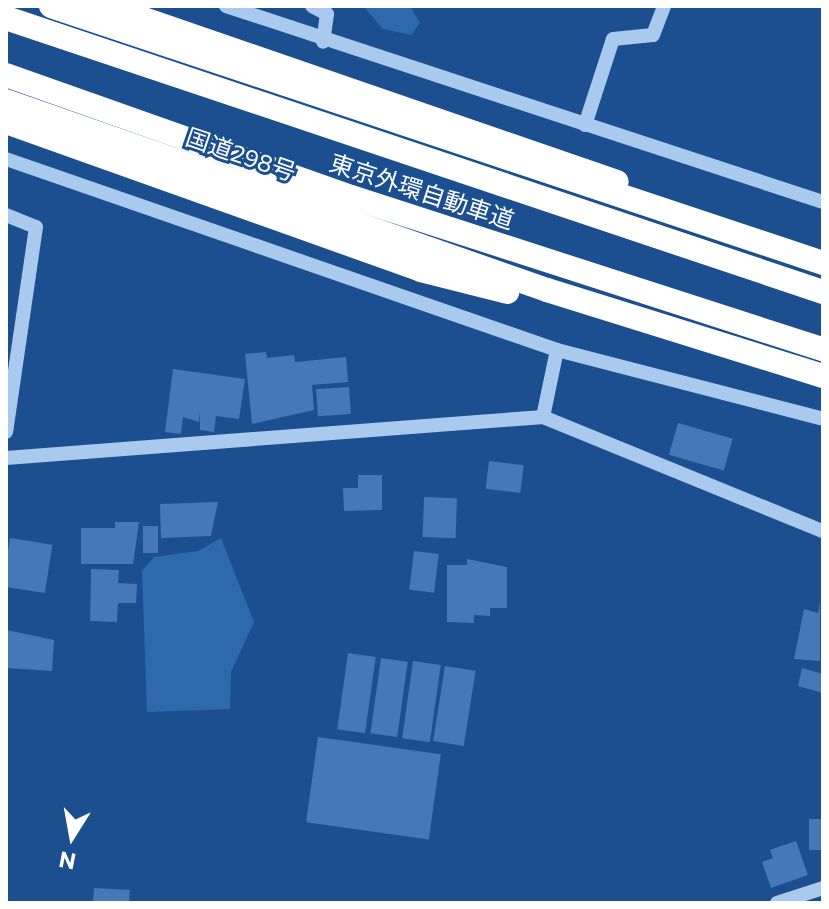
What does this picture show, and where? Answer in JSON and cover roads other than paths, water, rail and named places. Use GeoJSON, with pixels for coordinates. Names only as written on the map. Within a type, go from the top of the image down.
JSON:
{"type":"FeatureCollection","features":[{"type":"Feature","properties":{"kind":"highway"},"geometry":{"type":"LineString","coordinates":[[51,6],[823,263]]}},
{"type":"Feature","properties":{"kind":"highway"},"geometry":{"type":"LineString","coordinates":[[106,6],[823,255]]}},
{"type":"Feature","properties":{"kind":"highway","name":"東京外環自動車道"},"geometry":{"type":"LineString","coordinates":[[6,18],[823,292]]}},
{"type":"Feature","properties":{"kind":"highway","name":"東京外環自動車道"},"geometry":{"type":"LineString","coordinates":[[6,75],[351,197],[823,349]]}},
{"type":"Feature","properties":{"kind":"highway","name":"国道298号"},"geometry":{"type":"LineString","coordinates":[[6,101],[720,345],[823,376]]}},
{"type":"Feature","properties":{"kind":"highway"},"geometry":{"type":"LineString","coordinates":[[6,122],[421,270],[720,345]]}},
{"type":"Feature","properties":{"kind":"street"},"geometry":{"type":"LineString","coordinates":[[226,6],[323,42],[823,202]]}},
{"type":"Feature","properties":{"kind":"street"},"geometry":{"type":"LineString","coordinates":[[312,6],[327,14],[323,42]]}},
{"type":"Feature","properties":{"kind":"street"},"geometry":{"type":"LineString","coordinates":[[585,125],[613,39],[653,35],[664,6]]}},
{"type":"Feature","properties":{"kind":"street"},"geometry":{"type":"LineString","coordinates":[[6,159],[557,350],[823,419]]}},
{"type":"Feature","properties":{"kind":"street"},"geometry":{"type":"LineString","coordinates":[[6,215],[36,227],[6,432]]}},
{"type":"Feature","properties":{"kind":"street"},"geometry":{"type":"LineString","coordinates":[[543,417],[557,350]]}},
{"type":"Feature","properties":{"kind":"street"},"geometry":{"type":"LineString","coordinates":[[6,458],[543,417],[823,531]]}},
{"type":"Feature","properties":{"kind":"street"},"geometry":{"type":"LineString","coordinates":[[777,903],[823,888]]}}]}
